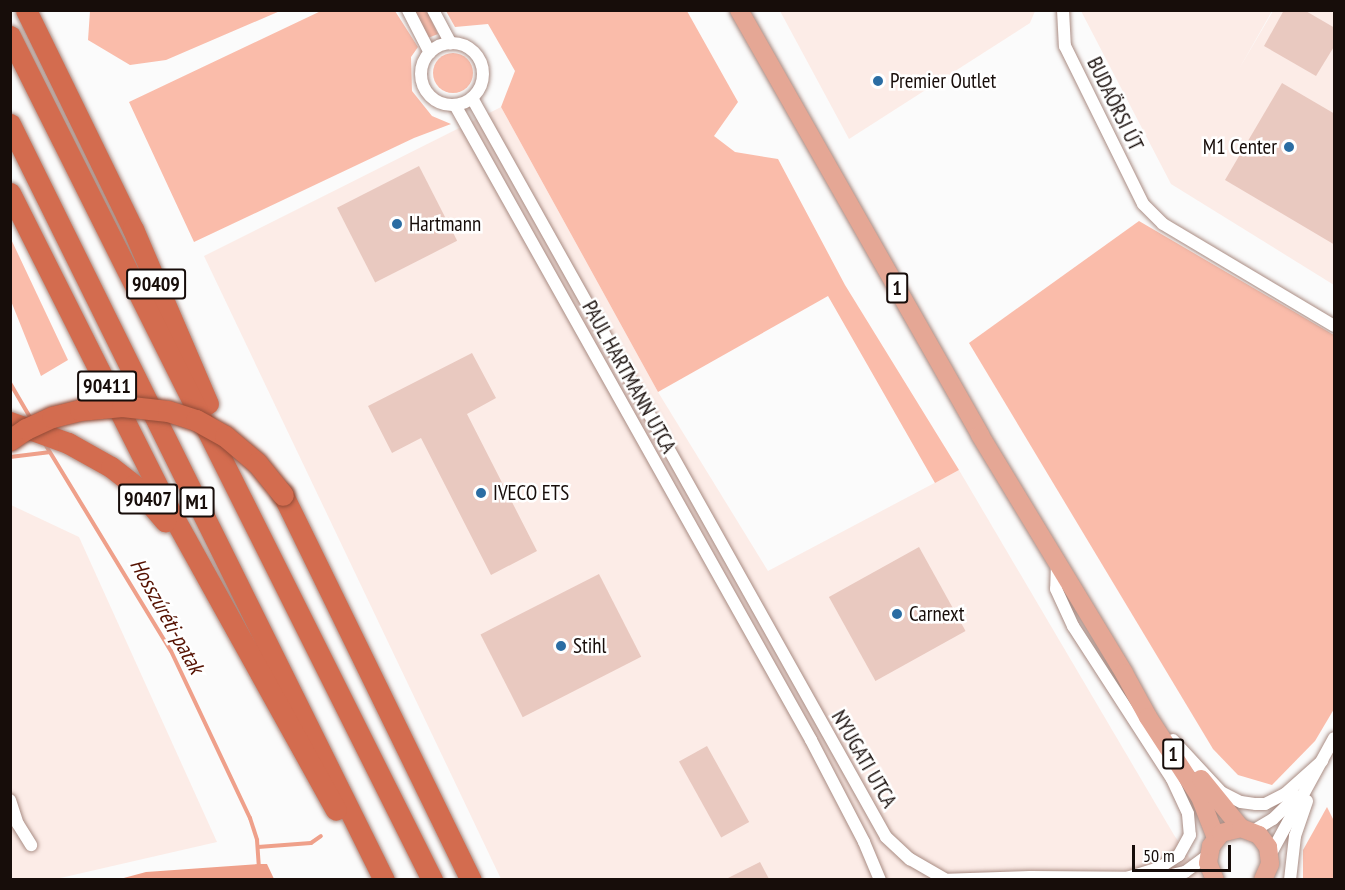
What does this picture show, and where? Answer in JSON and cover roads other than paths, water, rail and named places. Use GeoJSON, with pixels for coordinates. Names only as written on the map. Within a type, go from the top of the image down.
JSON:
{"type":"FeatureCollection","features":[{"type":"Feature","properties":{"kind":"highway","name":"90409"},"geometry":{"type":"LineString","coordinates":[[26,10],[138,240],[227,447],[247,508]]}},
{"type":"Feature","properties":{"kind":"highway","name":"M1"},"geometry":{"type":"LineString","coordinates":[[10,36],[432,879]]}},
{"type":"Feature","properties":{"kind":"highway","name":"M1"},"geometry":{"type":"LineString","coordinates":[[10,124],[384,879]]}},
{"type":"Feature","properties":{"kind":"highway","name":"90411"},"geometry":{"type":"LineString","coordinates":[[10,193],[207,578],[320,783],[378,879]]}},
{"type":"Feature","properties":{"kind":"highway"},"geometry":{"type":"LineString","coordinates":[[10,440],[26,429],[52,417],[80,410],[123,406],[168,411],[196,420],[225,436],[257,463],[283,495],[471,879]]}},
{"type":"Feature","properties":{"kind":"highway","name":"90407"},"geometry":{"type":"LineString","coordinates":[[10,422],[68,443],[111,467],[134,485],[152,504],[207,578]]}},
{"type":"Feature","properties":{"kind":"main road","name":"1"},"geometry":{"type":"LineString","coordinates":[[739,10],[1057,564],[1124,673],[1148,717],[1200,797],[1216,838]]}},
{"type":"Feature","properties":{"kind":"main road","name":"1"},"geometry":{"type":"LineString","coordinates":[[1124,673],[1211,794],[1247,829],[1264,840],[1270,855]]}},
{"type":"Feature","properties":{"kind":"main road"},"geometry":{"type":"LineString","coordinates":[[1215,879],[1209,870],[1208,855],[1216,838],[1227,830],[1247,829]]}},
{"type":"Feature","properties":{"kind":"main road"},"geometry":{"type":"LineString","coordinates":[[1267,878],[1270,855]]}},
{"type":"Feature","properties":{"kind":"street"},"geometry":{"type":"LineString","coordinates":[[408,10],[430,53]]}},
{"type":"Feature","properties":{"kind":"street"},"geometry":{"type":"LineString","coordinates":[[433,10],[451,44]]}},
{"type":"Feature","properties":{"kind":"street","name":"BUDAÖRSI ÚT"},"geometry":{"type":"LineString","coordinates":[[1063,10],[1065,46],[1079,79],[1143,204],[1162,224],[1335,326]]}},
{"type":"Feature","properties":{"kind":"street"},"geometry":{"type":"LineString","coordinates":[[451,44],[468,49],[480,62],[483,72],[480,86],[472,98],[455,105],[439,103],[430,97],[423,85],[421,70],[430,53],[440,46],[451,44]]}},
{"type":"Feature","properties":{"kind":"street","name":"PAUL HARTMANN UTCA"},"geometry":{"type":"LineString","coordinates":[[472,98],[773,638]]}},
{"type":"Feature","properties":{"kind":"street","name":"PAUL HARTMANN UTCA"},"geometry":{"type":"LineString","coordinates":[[455,105],[770,668]]}},
{"type":"Feature","properties":{"kind":"street"},"geometry":{"type":"LineString","coordinates":[[1057,564],[1056,589],[1073,626],[1172,779],[1188,814],[1190,835],[1179,855],[1159,868],[1122,879]]}},
{"type":"Feature","properties":{"kind":"street","name":"NYUGATI UTCA"},"geometry":{"type":"LineString","coordinates":[[773,638],[886,837],[910,859],[942,879]]}},
{"type":"Feature","properties":{"kind":"street","name":"NYUGATI UTCA"},"geometry":{"type":"LineString","coordinates":[[770,668],[864,842],[880,879]]}},
{"type":"Feature","properties":{"kind":"street"},"geometry":{"type":"LineString","coordinates":[[1270,855],[1335,738]]}},
{"type":"Feature","properties":{"kind":"street"},"geometry":{"type":"LineString","coordinates":[[1173,740],[1221,792],[1241,802],[1265,804],[1285,795],[1322,761]]}},
{"type":"Feature","properties":{"kind":"street"},"geometry":{"type":"LineString","coordinates":[[1247,829],[1273,819],[1290,804],[1322,761]]}},
{"type":"Feature","properties":{"kind":"street"},"geometry":{"type":"LineString","coordinates":[[1290,879],[1295,836],[1322,761]]}},
{"type":"Feature","properties":{"kind":"street"},"geometry":{"type":"LineString","coordinates":[[10,800],[18,824],[31,845]]}},
{"type":"Feature","properties":{"kind":"street"},"geometry":{"type":"LineString","coordinates":[[942,879],[1122,879],[1173,876],[1193,868],[1208,855]]}},
{"type":"Feature","properties":{"kind":"waterway","name":"Hosszúréti-patak"},"geometry":{"type":"LineString","coordinates":[[10,383],[31,419]]}},
{"type":"Feature","properties":{"kind":"waterway","name":"Hosszúréti-patak"},"geometry":{"type":"LineString","coordinates":[[45,444],[171,651],[250,818],[257,840],[259,868]]}},
{"type":"Feature","properties":{"kind":"waterway"},"geometry":{"type":"LineString","coordinates":[[10,457],[49,452]]}},
{"type":"Feature","properties":{"kind":"waterway"},"geometry":{"type":"LineString","coordinates":[[258,847],[311,843],[321,836]]}},
{"type":"Feature","properties":{"kind":"place","name":"Premier Outlet"},"geometry":{"type":"Point","coordinates":[878,81]}},
{"type":"Feature","properties":{"kind":"place","name":"M1 Center"},"geometry":{"type":"Point","coordinates":[1289,147]}},
{"type":"Feature","properties":{"kind":"place","name":"Hartmann"},"geometry":{"type":"Point","coordinates":[397,224]}},
{"type":"Feature","properties":{"kind":"place","name":"IVECO ETS"},"geometry":{"type":"Point","coordinates":[481,493]}},
{"type":"Feature","properties":{"kind":"place","name":"Carnext"},"geometry":{"type":"Point","coordinates":[897,614]}},
{"type":"Feature","properties":{"kind":"place","name":"Stihl"},"geometry":{"type":"Point","coordinates":[561,646]}}]}
